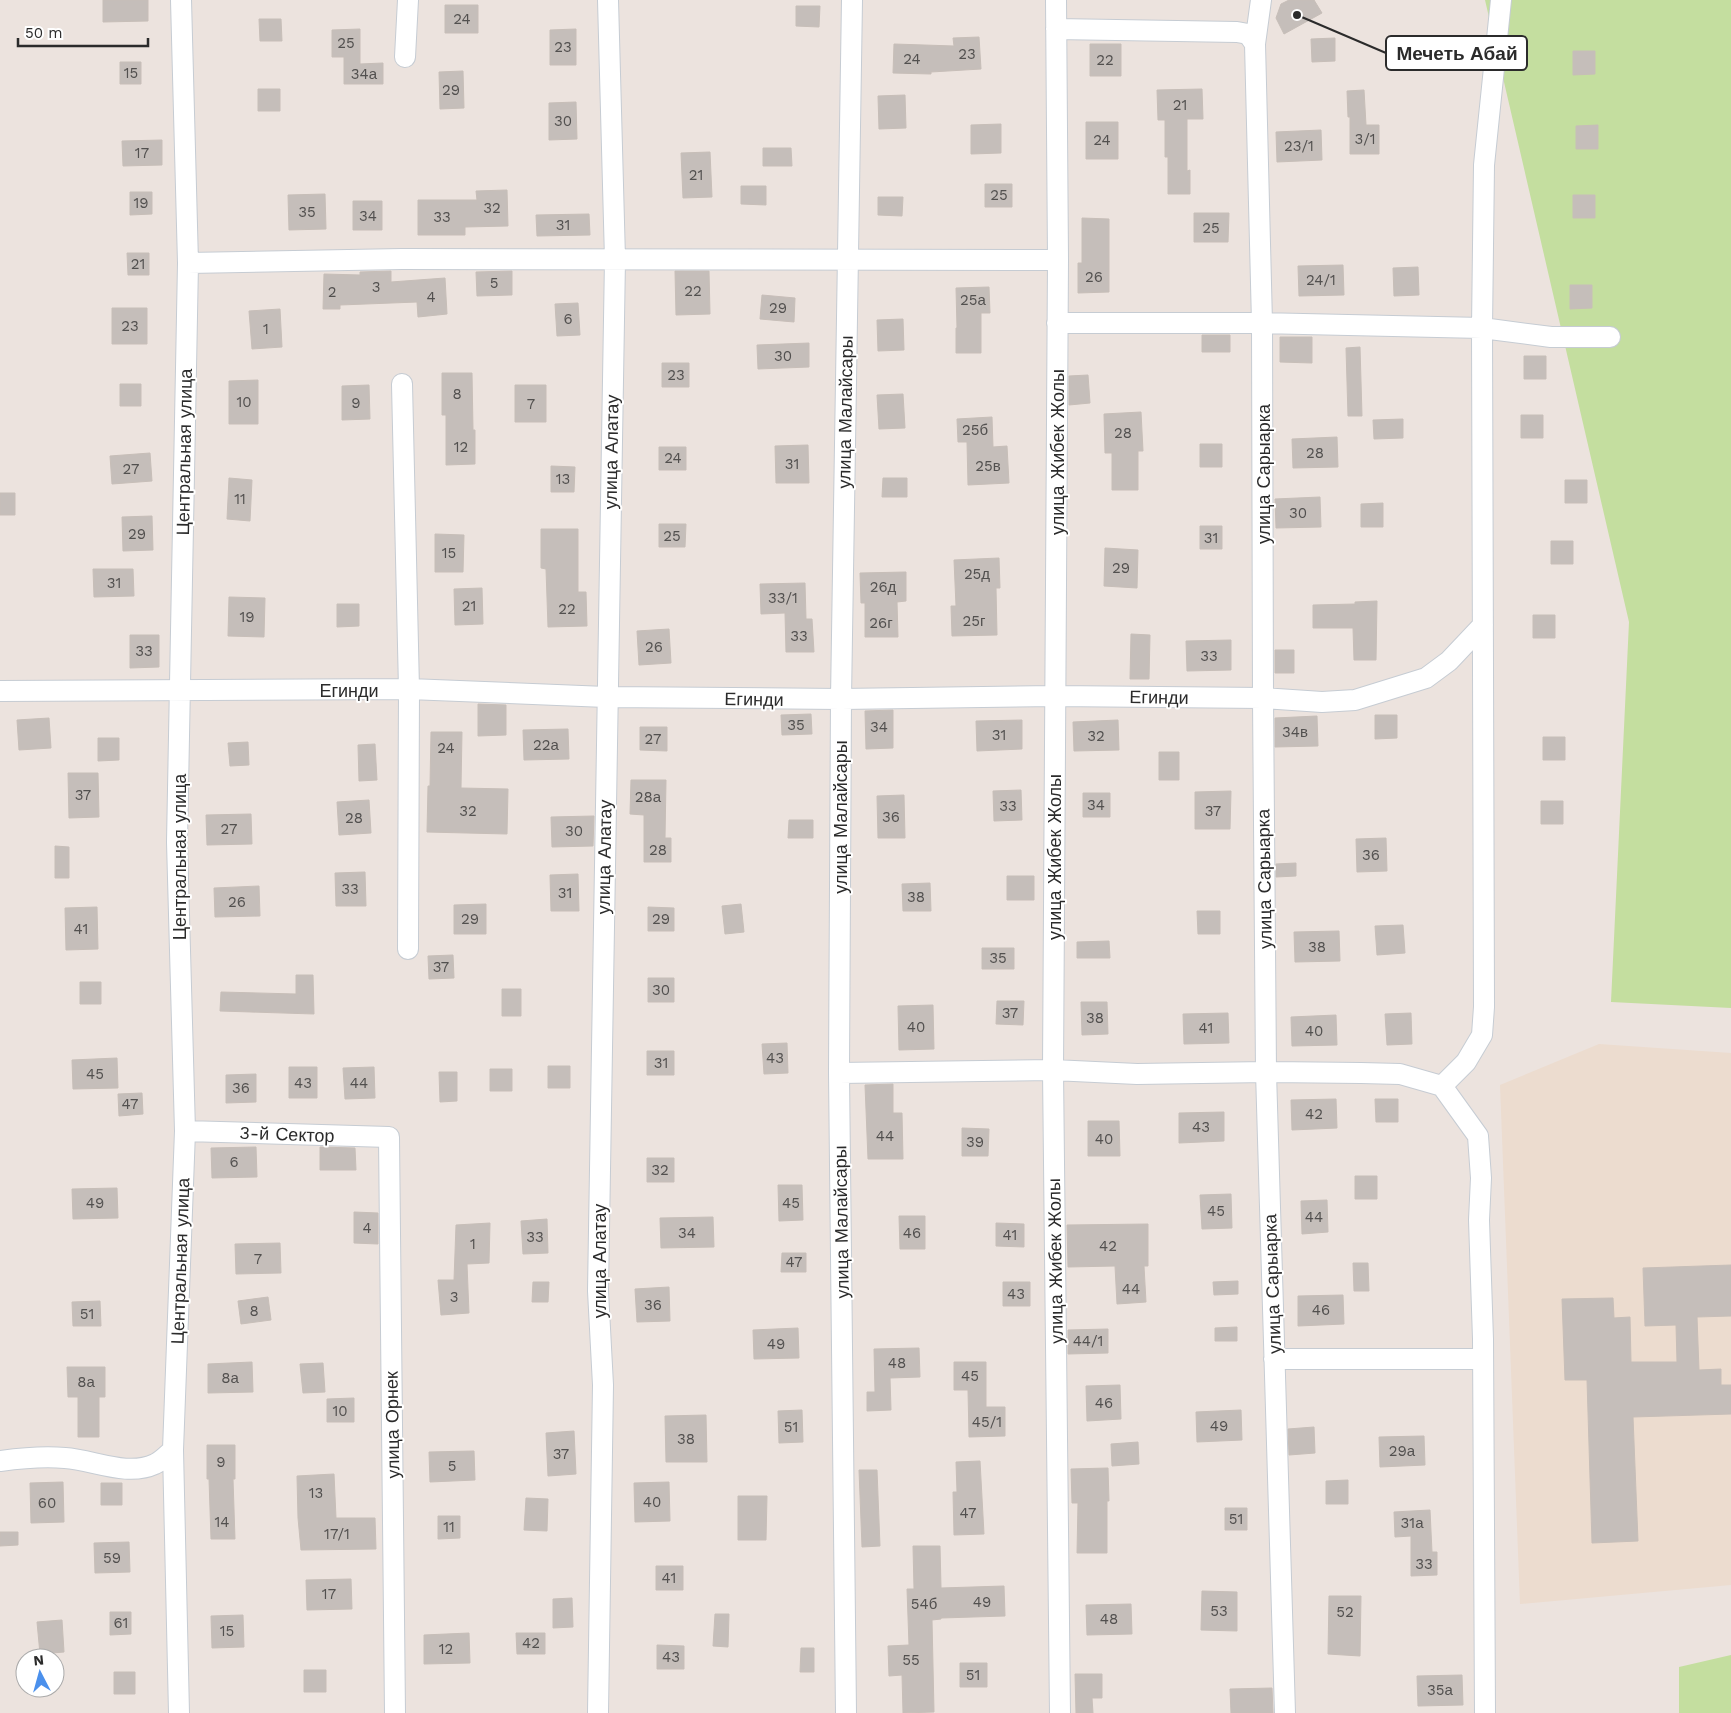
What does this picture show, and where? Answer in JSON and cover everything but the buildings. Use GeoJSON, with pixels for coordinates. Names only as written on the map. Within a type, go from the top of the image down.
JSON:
{"type":"FeatureCollection","features":[{"type":"Feature","properties":{"kind":"street","name":"Центральная улица"},"geometry":{"type":"LineString","coordinates":[[179,1713],[173,1450],[185,1131],[177,842],[188,263],[181,0]]}},
{"type":"Feature","properties":{"kind":"street"},"geometry":{"type":"LineString","coordinates":[[405,57],[408,0]]}},
{"type":"Feature","properties":{"kind":"street","name":"улица Алатау"},"geometry":{"type":"LineString","coordinates":[[598,1713],[603,1386],[598,1291],[606,697],[615,259],[608,0]]}},
{"type":"Feature","properties":{"kind":"street","name":"улица Малайсары"},"geometry":{"type":"LineString","coordinates":[[846,1713],[839,1073],[840,699],[852,0]]}},
{"type":"Feature","properties":{"kind":"street","name":"улица Жибек Жолы"},"geometry":{"type":"LineString","coordinates":[[1056,0],[1058,260],[1053,1070],[1060,1713]]}},
{"type":"Feature","properties":{"kind":"street","name":"улица Сарыарка"},"geometry":{"type":"LineString","coordinates":[[1260,0],[1255,44],[1262,323],[1266,1072],[1285,1713]]}},
{"type":"Feature","properties":{"kind":"street"},"geometry":{"type":"LineString","coordinates":[[1442,1086],[1466,1062],[1482,1035],[1484,1007],[1482,328],[1484,165],[1501,0]]}},
{"type":"Feature","properties":{"kind":"street"},"geometry":{"type":"LineString","coordinates":[[1056,29],[1237,32],[1248,34],[1255,44]]}},
{"type":"Feature","properties":{"kind":"street"},"geometry":{"type":"LineString","coordinates":[[188,263],[402,259],[1058,260]]}},
{"type":"Feature","properties":{"kind":"street"},"geometry":{"type":"LineString","coordinates":[[1057,323],[1262,323],[1482,328],[1551,338],[1610,337]]}},
{"type":"Feature","properties":{"kind":"street"},"geometry":{"type":"LineString","coordinates":[[402,384],[409,690],[408,949]]}},
{"type":"Feature","properties":{"kind":"street","name":"Егинди"},"geometry":{"type":"LineString","coordinates":[[0,691],[409,690],[606,697],[840,699],[1055,696],[1263,698],[1322,702],[1355,700],[1399,688],[1426,678],[1449,661],[1483,625]]}},
{"type":"Feature","properties":{"kind":"street"},"geometry":{"type":"LineString","coordinates":[[839,1073],[1053,1070],[1136,1074],[1266,1072],[1400,1074],[1442,1086],[1478,1136],[1483,1359],[1485,1713]]}},
{"type":"Feature","properties":{"kind":"street","name":"3-й Сектор"},"geometry":{"type":"LineString","coordinates":[[185,1131],[388,1137]]}},
{"type":"Feature","properties":{"kind":"street","name":"улица Орнек"},"geometry":{"type":"LineString","coordinates":[[388,1137],[395,1713]]}},
{"type":"Feature","properties":{"kind":"street"},"geometry":{"type":"LineString","coordinates":[[1274,1359],[1483,1359]]}},
{"type":"Feature","properties":{"kind":"street"},"geometry":{"type":"LineString","coordinates":[[0,1462],[33,1457],[66,1458],[126,1469],[143,1468],[157,1463],[173,1450]]}},
{"type":"Feature","properties":{"kind":"shaded area"},"geometry":{"type":"Polygon","coordinates":[[[1599,1044],[1731,1053],[1731,1585],[1520,1604],[1500,1085],[1599,1044]]]}},
{"type":"Feature","properties":{"kind":"green space"},"geometry":{"type":"Polygon","coordinates":[[[1485,0],[1731,0],[1731,1008],[1611,1002],[1629,622],[1485,0]]]}},
{"type":"Feature","properties":{"kind":"green space"},"geometry":{"type":"Polygon","coordinates":[[[1731,1655],[1731,1713],[1679,1713],[1679,1667],[1731,1655]]]}},
{"type":"Feature","properties":{"kind":"place","name":"Мечеть Абай"},"geometry":{"type":"Point","coordinates":[1297,15]}}]}
